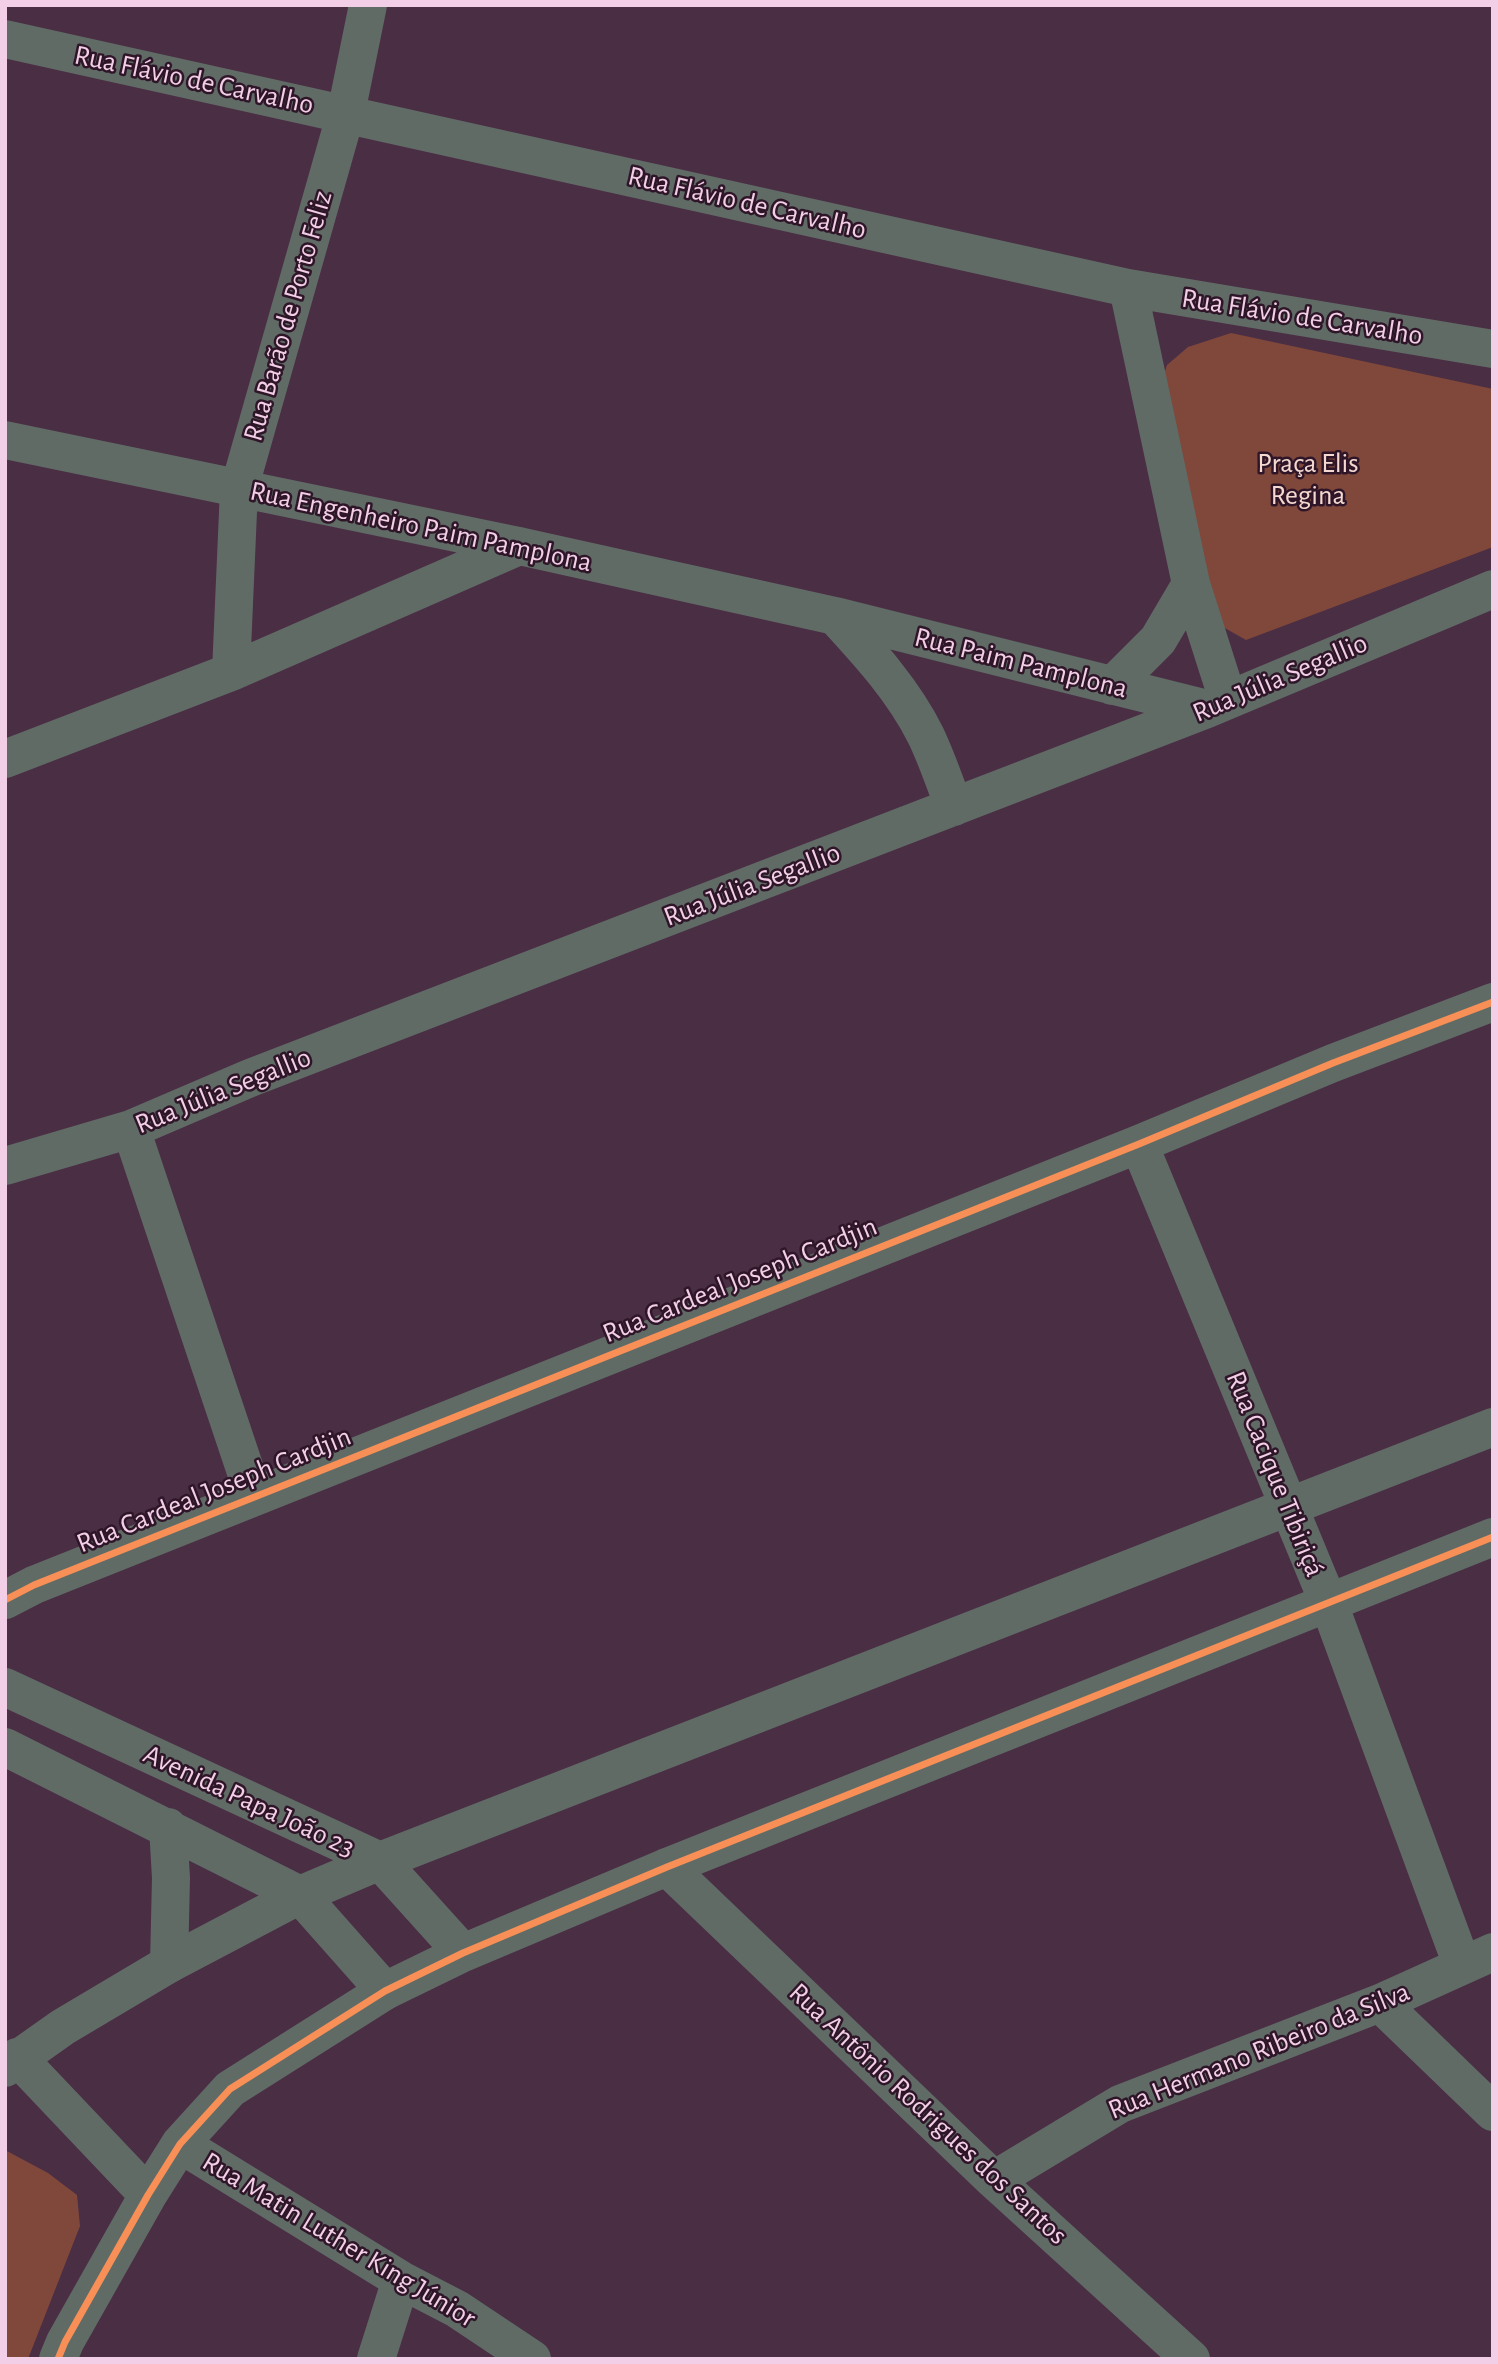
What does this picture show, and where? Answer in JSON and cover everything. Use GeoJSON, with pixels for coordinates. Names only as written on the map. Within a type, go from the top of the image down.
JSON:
{"type":"FeatureCollection","features":[{"type":"Feature","properties":{"kind":"street","name":"Rua Barão de Porto Feliz"},"geometry":{"type":"LineString","coordinates":[[232,672],[239,489],[346,113],[368,5]]}},
{"type":"Feature","properties":{"kind":"street","name":"Rua Flávio de Carvalho"},"geometry":{"type":"LineString","coordinates":[[5,39],[1128,288],[1493,349]]}},
{"type":"Feature","properties":{"kind":"street"},"geometry":{"type":"LineString","coordinates":[[1128,288],[1218,705]]}},
{"type":"Feature","properties":{"kind":"street","name":"Rua Engenheiro Paim Pamplona"},"geometry":{"type":"LineString","coordinates":[[5,440],[519,546],[835,616]]}},
{"type":"Feature","properties":{"kind":"street"},"geometry":{"type":"LineString","coordinates":[[5,759],[232,672],[519,546]]}},
{"type":"Feature","properties":{"kind":"street"},"geometry":{"type":"LineString","coordinates":[[1112,686],[1158,640],[1191,584]]}},
{"type":"Feature","properties":{"kind":"street","name":"Rua Júlia Segallio"},"geometry":{"type":"LineString","coordinates":[[5,1166],[131,1129],[263,1073],[1218,705],[1493,589]]}},
{"type":"Feature","properties":{"kind":"street"},"geometry":{"type":"LineString","coordinates":[[835,616],[880,665],[909,707],[926,736],[954,807]]}},
{"type":"Feature","properties":{"kind":"street","name":"Rua Paim Pamplona"},"geometry":{"type":"LineString","coordinates":[[835,616],[1112,686],[1218,705]]}},
{"type":"Feature","properties":{"kind":"street","name":"Rua Cardeal Joseph Cardjin"},"geometry":{"type":"LineString","coordinates":[[5,1600],[34,1585],[254,1496],[1139,1144],[1333,1063],[1493,1002]]}},
{"type":"Feature","properties":{"kind":"street"},"geometry":{"type":"LineString","coordinates":[[131,1129],[254,1496]]}},
{"type":"Feature","properties":{"kind":"street","name":"Rua Cacique Tibiriçá"},"geometry":{"type":"LineString","coordinates":[[1139,1144],[1477,1958]]}},
{"type":"Feature","properties":{"kind":"street"},"geometry":{"type":"LineString","coordinates":[[148,2195],[11,2063],[63,2027],[169,1964],[300,1895],[380,1861],[1493,1427]]}},
{"type":"Feature","properties":{"kind":"street"},"geometry":{"type":"LineString","coordinates":[[58,2359],[148,2195],[180,2144],[230,2089],[384,1991],[463,1953],[667,1867],[1493,1537]]}},
{"type":"Feature","properties":{"kind":"street","name":"Avenida Papa João 23"},"geometry":{"type":"LineString","coordinates":[[5,1688],[380,1861],[463,1953]]}},
{"type":"Feature","properties":{"kind":"street","name":"Avenida Papa João 23"},"geometry":{"type":"LineString","coordinates":[[5,1747],[300,1895],[384,1991]]}},
{"type":"Feature","properties":{"kind":"street"},"geometry":{"type":"LineString","coordinates":[[168,1827],[171,1878],[169,1964]]}},
{"type":"Feature","properties":{"kind":"street","name":"Rua Antônio Rodrigues dos Santos"},"geometry":{"type":"LineString","coordinates":[[667,1867],[994,2180],[1191,2359]]}},
{"type":"Feature","properties":{"kind":"street","name":"Rua Hermano Ribeiro da Silva"},"geometry":{"type":"LineString","coordinates":[[994,2180],[1120,2104],[1380,2003],[1477,1958]]}},
{"type":"Feature","properties":{"kind":"street"},"geometry":{"type":"LineString","coordinates":[[1380,2003],[1493,2112]]}},
{"type":"Feature","properties":{"kind":"street","name":"Rua Matin Luther King Júnior"},"geometry":{"type":"LineString","coordinates":[[180,2144],[401,2280],[457,2309],[532,2359]]}},
{"type":"Feature","properties":{"kind":"street"},"geometry":{"type":"LineString","coordinates":[[376,2359],[401,2280]]}},
{"type":"Feature","properties":{"kind":"green space","name":"Praça Elis Regina"},"geometry":{"type":"Polygon","coordinates":[[[1231,333],[1493,389],[1493,547],[1246,640],[1207,618],[1158,393],[1167,365],[1188,347],[1231,333]]]}},
{"type":"Feature","properties":{"kind":"green space"},"geometry":{"type":"Polygon","coordinates":[[[5,2150],[48,2173],[77,2195],[80,2226],[28,2359],[5,2359],[5,2150]]]}},
{"type":"Feature","properties":{"kind":"cycle path"},"geometry":{"type":"LineString","coordinates":[[5,1600],[34,1585],[1139,1144],[1333,1063],[1493,1002]]}},
{"type":"Feature","properties":{"kind":"cycle path"},"geometry":{"type":"LineString","coordinates":[[58,2359],[148,2195],[180,2144],[230,2089],[385,1991],[463,1953],[667,1867],[1493,1537]]}}]}
